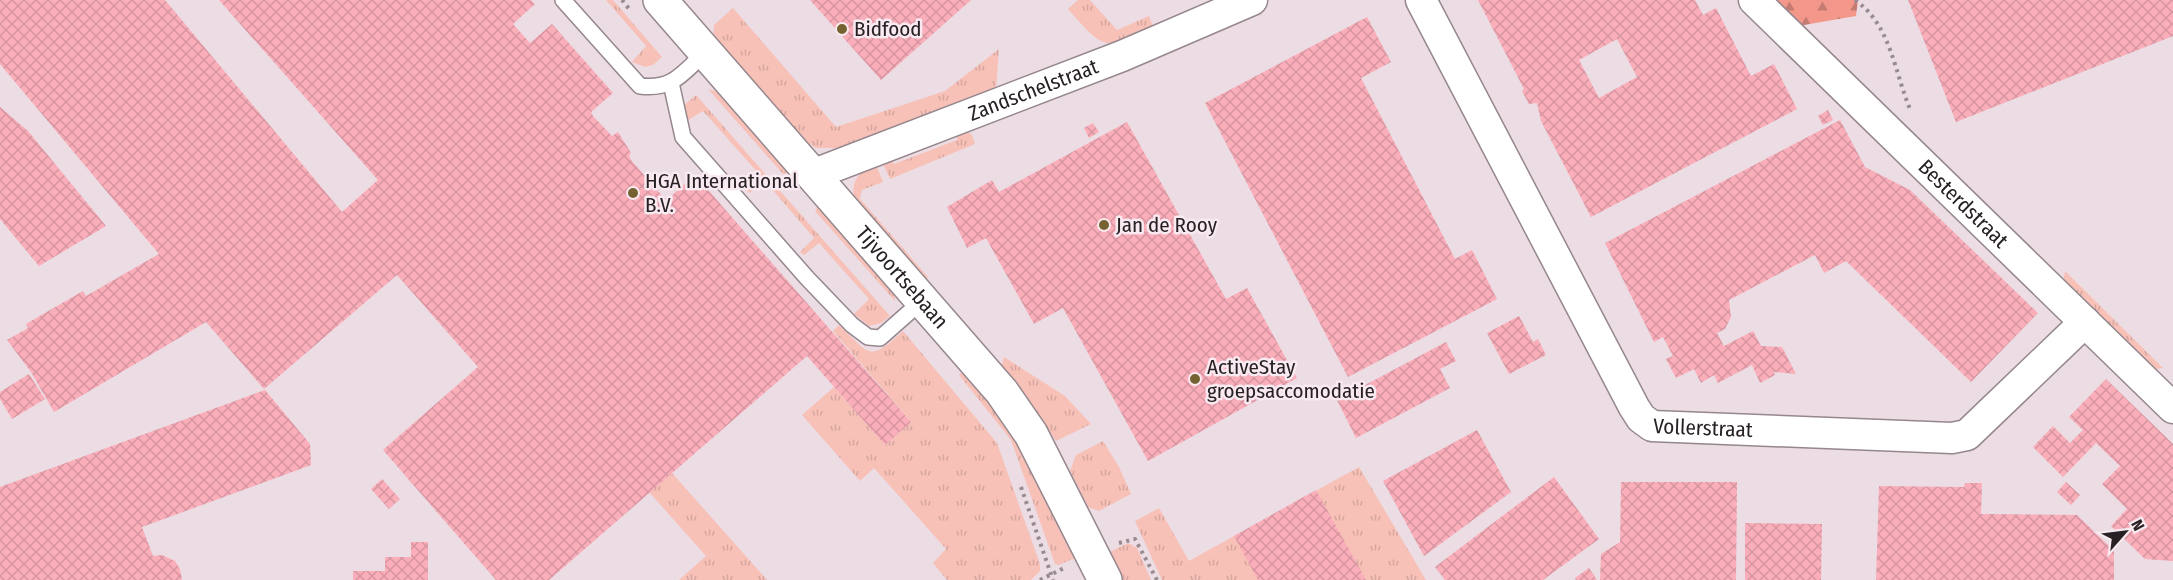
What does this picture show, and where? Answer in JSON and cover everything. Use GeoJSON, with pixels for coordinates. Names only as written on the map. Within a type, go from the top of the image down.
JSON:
{"type":"FeatureCollection","features":[{"type":"Feature","properties":{"kind":"street","name":"Zandschelstraat"},"geometry":{"type":"LineString","coordinates":[[813,175],[1122,56],[1252,0]]}},
{"type":"Feature","properties":{"kind":"street","name":"Vollerstraat"},"geometry":{"type":"LineString","coordinates":[[1420,0],[1634,407],[1641,418],[1652,426],[1952,438],[1967,435],[2085,322]]}},
{"type":"Feature","properties":{"kind":"street","name":"Besterdstraat"},"geometry":{"type":"LineString","coordinates":[[1754,0],[2173,408]]}},
{"type":"Feature","properties":{"kind":"street","name":"Tijvoortsebaan"},"geometry":{"type":"LineString","coordinates":[[648,8],[706,52],[1002,392],[1031,435],[1105,580]]}},
{"type":"Feature","properties":{"kind":"lane"},"geometry":{"type":"LineString","coordinates":[[563,0],[640,86],[658,88],[671,83],[706,52]]}},
{"type":"Feature","properties":{"kind":"lane"},"geometry":{"type":"LineString","coordinates":[[671,83],[683,137],[807,278],[852,325],[868,337],[880,338],[922,300]]}},
{"type":"Feature","properties":{"kind":"path"},"geometry":{"type":"LineString","coordinates":[[622,0],[648,8]]}},
{"type":"Feature","properties":{"kind":"path"},"geometry":{"type":"LineString","coordinates":[[1855,0],[1869,10],[1891,48],[1901,87],[1919,132],[1914,156]]}},
{"type":"Feature","properties":{"kind":"path"},"geometry":{"type":"LineString","coordinates":[[1020,485],[1053,580]]}},
{"type":"Feature","properties":{"kind":"path"},"geometry":{"type":"LineString","coordinates":[[1040,580],[1051,574]]}},
{"type":"Feature","properties":{"kind":"green space"},"geometry":{"type":"Polygon","coordinates":[[[606,0],[613,0],[662,57],[653,65],[645,67],[632,62],[646,46],[606,0]]]}},
{"type":"Feature","properties":{"kind":"green space"},"geometry":{"type":"Polygon","coordinates":[[[1078,0],[1090,0],[1117,30],[1149,16],[1154,29],[1114,43],[1106,43],[1090,33],[1068,9],[1078,0]]]}},
{"type":"Feature","properties":{"kind":"green space"},"geometry":{"type":"Polygon","coordinates":[[[1770,0],[1858,0],[1856,16],[1804,25],[1795,24],[1770,0]]]}},
{"type":"Feature","properties":{"kind":"green space"},"geometry":{"type":"Polygon","coordinates":[[[733,8],[836,127],[945,91],[999,49],[996,89],[841,148],[816,148],[801,138],[713,41],[714,25],[733,8]]]}},
{"type":"Feature","properties":{"kind":"green space"},"geometry":{"type":"Polygon","coordinates":[[[708,89],[722,93],[791,171],[783,174],[708,89]]]}},
{"type":"Feature","properties":{"kind":"green space"},"geometry":{"type":"Polygon","coordinates":[[[696,95],[890,316],[881,323],[869,326],[854,314],[869,299],[819,243],[804,255],[800,252],[814,238],[764,180],[750,193],[745,190],[760,175],[703,111],[685,122],[684,105],[696,95]]]}},
{"type":"Feature","properties":{"kind":"green space"},"geometry":{"type":"Polygon","coordinates":[[[963,129],[972,135],[975,144],[890,179],[881,160],[889,157],[894,164],[957,140],[957,131],[963,129]]]}},
{"type":"Feature","properties":{"kind":"green space"},"geometry":{"type":"Polygon","coordinates":[[[875,162],[883,182],[862,190],[860,199],[928,277],[924,281],[855,200],[853,188],[857,178],[875,162]]]}},
{"type":"Feature","properties":{"kind":"green space"},"geometry":{"type":"Polygon","coordinates":[[[819,204],[894,293],[895,301],[815,211],[819,204]]]}},
{"type":"Feature","properties":{"kind":"green space"},"geometry":{"type":"Polygon","coordinates":[[[2065,271],[2163,368],[2150,370],[2063,285],[2065,271]]]}},
{"type":"Feature","properties":{"kind":"green space"},"geometry":{"type":"Polygon","coordinates":[[[839,325],[864,349],[870,351],[883,348],[903,331],[997,443],[1040,564],[1040,571],[1031,580],[947,580],[933,563],[946,549],[874,468],[860,481],[802,415],[834,387],[885,445],[911,422],[833,331],[839,325]]]}},
{"type":"Feature","properties":{"kind":"green space"},"geometry":{"type":"Polygon","coordinates":[[[1004,357],[1065,396],[1091,424],[1056,441],[1034,408],[1001,368],[1004,357]]]}},
{"type":"Feature","properties":{"kind":"green space"},"geometry":{"type":"Polygon","coordinates":[[[965,369],[1013,436],[1075,558],[1059,565],[1055,564],[1011,440],[959,375],[965,369]]]}},
{"type":"Feature","properties":{"kind":"green space"},"geometry":{"type":"Polygon","coordinates":[[[1103,441],[1119,467],[1131,494],[1099,511],[1088,507],[1070,471],[1076,455],[1103,441]]]}},
{"type":"Feature","properties":{"kind":"green space"},"geometry":{"type":"Polygon","coordinates":[[[1359,467],[1426,580],[1162,580],[1135,521],[1159,508],[1189,561],[1359,467]]]}},
{"type":"Feature","properties":{"kind":"green space"},"geometry":{"type":"Polygon","coordinates":[[[672,473],[767,580],[679,580],[706,556],[649,492],[672,473]]]}},
{"type":"Feature","properties":{"kind":"green space"},"geometry":{"type":"Polygon","coordinates":[[[1128,543],[1137,548],[1151,580],[1123,580],[1110,552],[1128,543]]]}},
{"type":"Feature","properties":{"kind":"building"},"geometry":{"type":"Polygon","coordinates":[[[0,0],[165,0],[342,212],[378,180],[219,0],[531,0],[535,4],[513,24],[530,43],[552,24],[613,93],[591,112],[612,136],[618,132],[631,153],[629,155],[631,160],[664,198],[668,199],[695,175],[911,422],[885,445],[807,356],[549,580],[496,580],[383,450],[478,367],[397,275],[264,389],[206,322],[54,412],[31,372],[7,340],[28,328],[26,324],[83,291],[86,296],[159,254],[0,64],[0,0]]]}},
{"type":"Feature","properties":{"kind":"building"},"geometry":{"type":"Polygon","coordinates":[[[810,0],[971,0],[881,80],[810,0]]]}},
{"type":"Feature","properties":{"kind":"building"},"geometry":{"type":"Polygon","coordinates":[[[1478,0],[1695,0],[1703,15],[1716,8],[1751,76],[1774,64],[1797,109],[1591,217],[1541,121],[1537,103],[1529,104],[1522,91],[1524,89],[1478,0]],[[1617,39],[1579,60],[1599,98],[1637,77],[1617,39]]]}},
{"type":"Feature","properties":{"kind":"building"},"geometry":{"type":"Polygon","coordinates":[[[1908,0],[2173,0],[2173,36],[1956,122],[1908,0]]]}},
{"type":"Feature","properties":{"kind":"building"},"geometry":{"type":"Polygon","coordinates":[[[1367,17],[1391,62],[1361,78],[1455,259],[1472,250],[1497,299],[1348,377],[1205,103],[1367,17]]]}},
{"type":"Feature","properties":{"kind":"building"},"geometry":{"type":"Polygon","coordinates":[[[0,107],[28,131],[106,226],[39,266],[0,219],[0,107]]]}},
{"type":"Feature","properties":{"kind":"building"},"geometry":{"type":"Polygon","coordinates":[[[1828,110],[1833,120],[1823,125],[1818,116],[1828,110]]]}},
{"type":"Feature","properties":{"kind":"building"},"geometry":{"type":"Polygon","coordinates":[[[1840,120],[1865,167],[1910,190],[2038,313],[1971,382],[1846,261],[1824,273],[1815,255],[1729,300],[1731,317],[1725,329],[1717,333],[1724,346],[1753,331],[1761,346],[1782,347],[1796,374],[1774,372],[1775,375],[1760,383],[1752,365],[1718,383],[1714,375],[1701,383],[1694,369],[1676,378],[1666,359],[1673,356],[1663,337],[1654,342],[1605,243],[1840,120]]]}},
{"type":"Feature","properties":{"kind":"building"},"geometry":{"type":"Polygon","coordinates":[[[1127,122],[1226,299],[1247,288],[1297,378],[1148,461],[1063,308],[1034,324],[986,238],[967,248],[947,207],[992,180],[999,192],[1127,122]]]}},
{"type":"Feature","properties":{"kind":"building"},"geometry":{"type":"Polygon","coordinates":[[[1093,123],[1099,132],[1089,138],[1084,128],[1093,123]]]}},
{"type":"Feature","properties":{"kind":"building"},"geometry":{"type":"Polygon","coordinates":[[[1519,316],[1533,342],[1538,339],[1546,355],[1509,374],[1487,333],[1519,316]]]}},
{"type":"Feature","properties":{"kind":"building"},"geometry":{"type":"Polygon","coordinates":[[[1446,342],[1456,361],[1440,369],[1450,388],[1356,438],[1337,400],[1446,342]]]}},
{"type":"Feature","properties":{"kind":"building"},"geometry":{"type":"Polygon","coordinates":[[[29,374],[45,399],[12,419],[0,399],[0,392],[29,374]]]}},
{"type":"Feature","properties":{"kind":"building"},"geometry":{"type":"Polygon","coordinates":[[[2106,379],[2173,444],[2173,561],[2145,559],[2111,526],[2127,509],[2102,484],[2120,466],[2096,443],[2063,477],[2033,447],[2053,426],[2070,443],[2083,430],[2069,417],[2106,379]]]}},
{"type":"Feature","properties":{"kind":"building"},"geometry":{"type":"Polygon","coordinates":[[[265,390],[310,444],[311,465],[142,527],[153,556],[162,555],[175,561],[180,569],[182,580],[0,580],[0,487],[265,390]]]}},
{"type":"Feature","properties":{"kind":"building"},"geometry":{"type":"Polygon","coordinates":[[[1477,430],[1511,492],[1424,556],[1383,481],[1477,430]]]}},
{"type":"Feature","properties":{"kind":"building"},"geometry":{"type":"Polygon","coordinates":[[[1554,477],[1599,539],[1543,580],[1445,580],[1435,567],[1554,477]]]}},
{"type":"Feature","properties":{"kind":"building"},"geometry":{"type":"Polygon","coordinates":[[[382,479],[400,499],[389,509],[371,489],[382,479]]]}},
{"type":"Feature","properties":{"kind":"building"},"geometry":{"type":"Polygon","coordinates":[[[1621,482],[1737,482],[1736,580],[1600,580],[1601,554],[1620,542],[1621,482]]]}},
{"type":"Feature","properties":{"kind":"building"},"geometry":{"type":"Polygon","coordinates":[[[2066,482],[2080,495],[2071,505],[2057,492],[2066,482]]]}},
{"type":"Feature","properties":{"kind":"building"},"geometry":{"type":"Polygon","coordinates":[[[1965,483],[1982,483],[1981,514],[2077,515],[2114,551],[2114,580],[1876,580],[1879,486],[1964,487],[1965,483]]]}},
{"type":"Feature","properties":{"kind":"building"},"geometry":{"type":"Polygon","coordinates":[[[1316,490],[1366,580],[1258,580],[1234,536],[1316,490]]]}},
{"type":"Feature","properties":{"kind":"building"},"geometry":{"type":"Polygon","coordinates":[[[1745,523],[1822,524],[1821,580],[1745,580],[1745,523]]]}},
{"type":"Feature","properties":{"kind":"building"},"geometry":{"type":"Polygon","coordinates":[[[411,542],[428,542],[428,580],[353,580],[353,571],[385,571],[385,557],[411,557],[411,542]]]}},
{"type":"Feature","properties":{"kind":"building"},"geometry":{"type":"Polygon","coordinates":[[[1589,568],[1597,580],[1576,580],[1575,578],[1589,568]]]}},
{"type":"Feature","properties":{"kind":"place","name":"Bidfood"},"geometry":{"type":"Point","coordinates":[842,29]}},
{"type":"Feature","properties":{"kind":"place","name":"HGA International B.V."},"geometry":{"type":"Point","coordinates":[633,193]}},
{"type":"Feature","properties":{"kind":"place","name":"Jan de Rooy"},"geometry":{"type":"Point","coordinates":[1104,225]}},
{"type":"Feature","properties":{"kind":"place","name":"ActiveStay groepsaccomodatie"},"geometry":{"type":"Point","coordinates":[1195,379]}}]}
